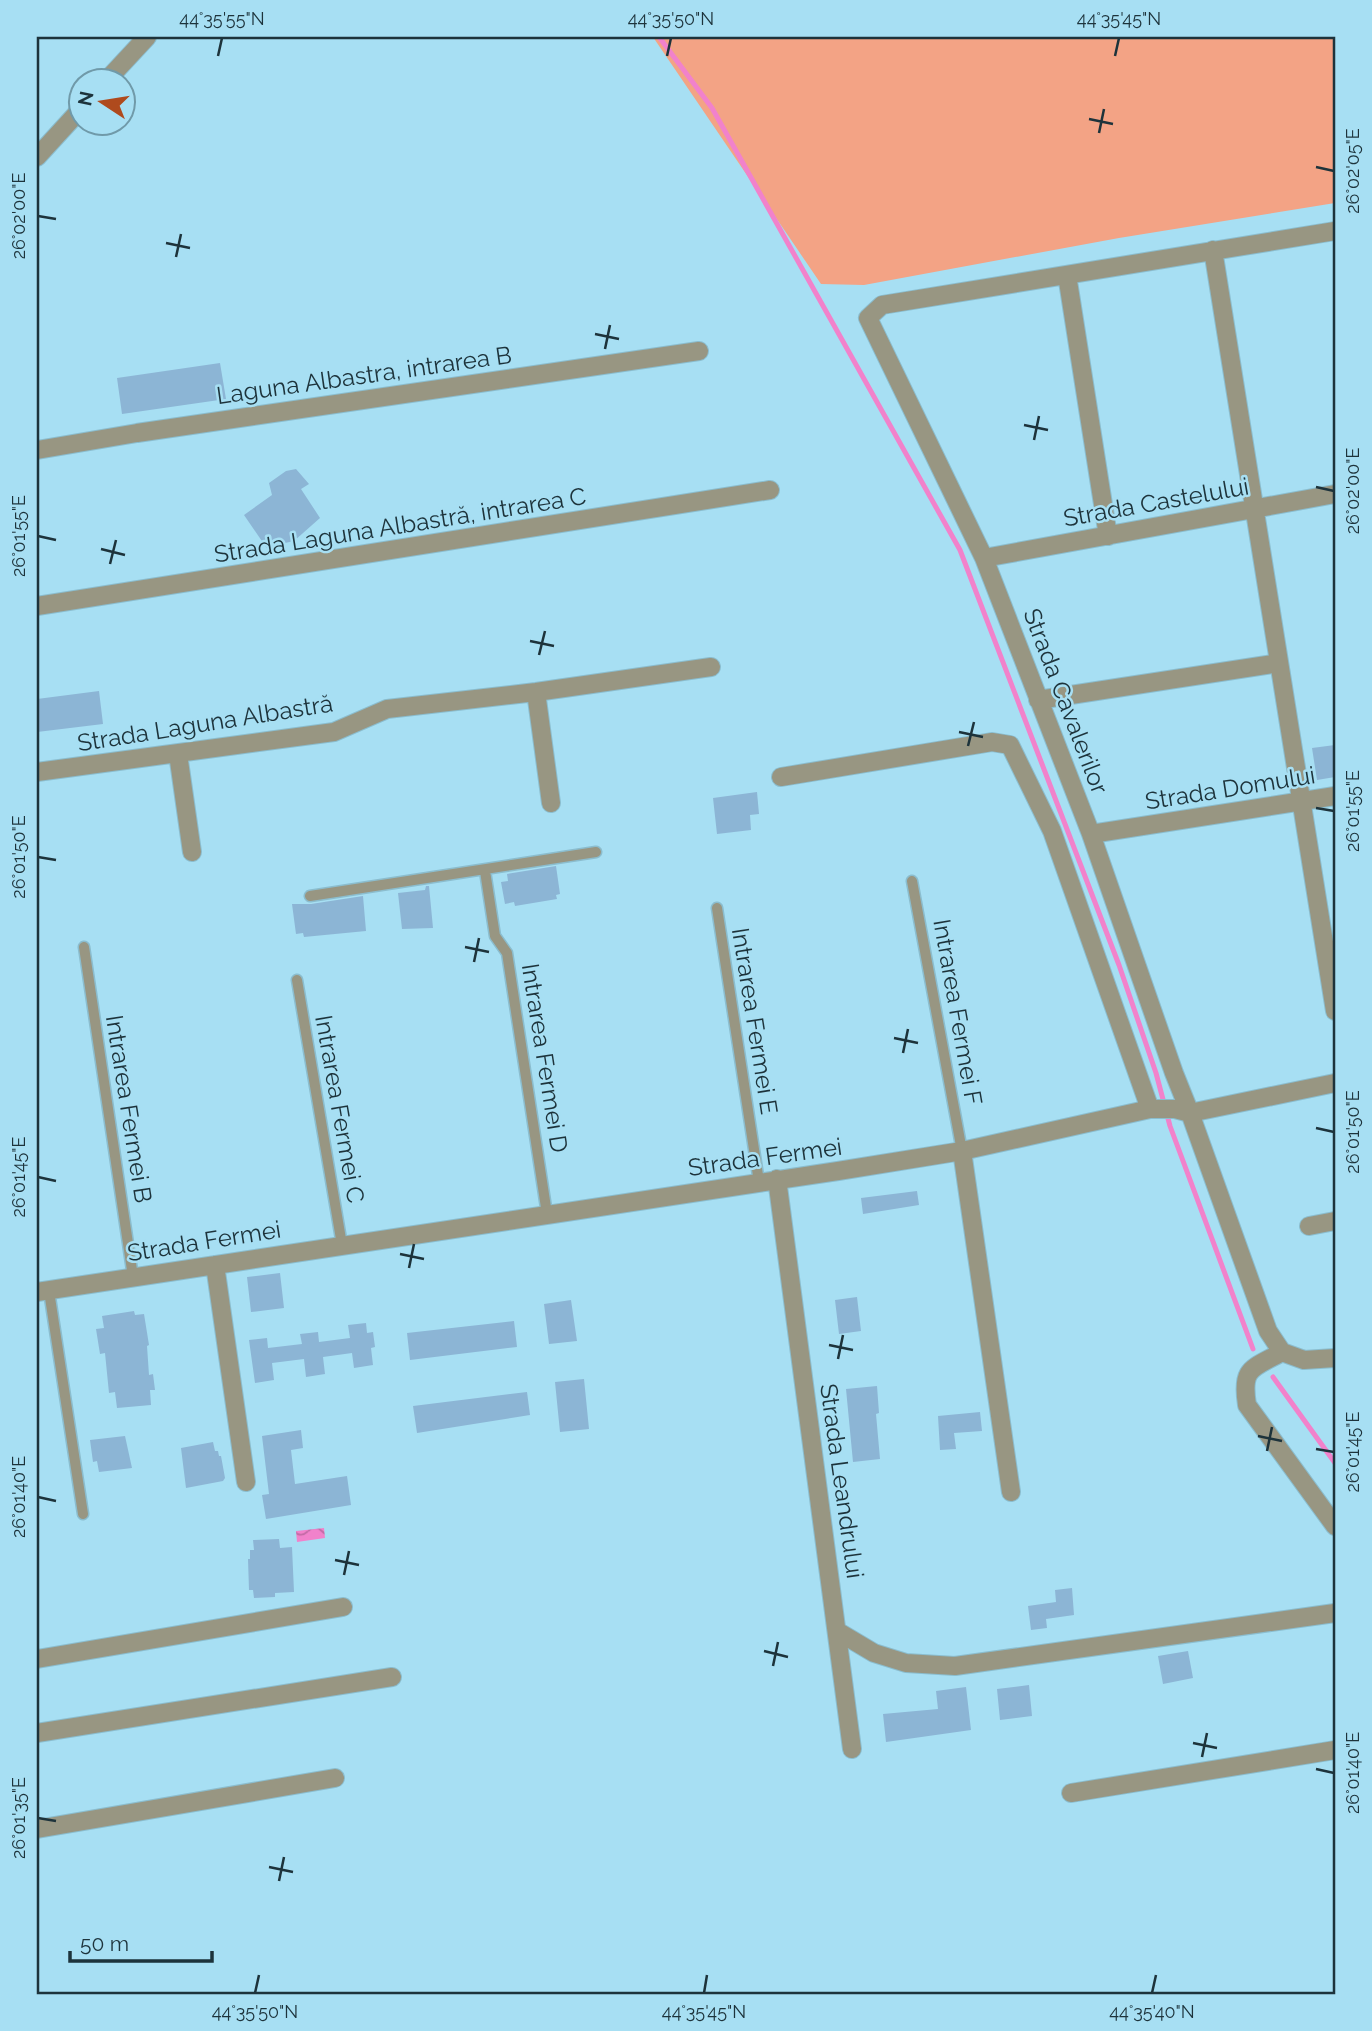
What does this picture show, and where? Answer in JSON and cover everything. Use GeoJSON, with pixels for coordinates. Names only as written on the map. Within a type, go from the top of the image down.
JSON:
{"type":"FeatureCollection","features":[{"type":"Feature","properties":{"kind":"street"},"geometry":{"type":"LineString","coordinates":[[119,66],[142,39]]}},
{"type":"Feature","properties":{"kind":"street"},"geometry":{"type":"LineString","coordinates":[[39,151],[66,124]]}},
{"type":"Feature","properties":{"kind":"street"},"geometry":{"type":"LineString","coordinates":[[1108,537],[1067,275],[1335,231]]}},
{"type":"Feature","properties":{"kind":"street"},"geometry":{"type":"LineString","coordinates":[[1213,250],[1335,1011]]}},
{"type":"Feature","properties":{"kind":"street","name":"Strada Cavalerilor"},"geometry":{"type":"LineString","coordinates":[[1067,275],[882,304],[868,318],[984,558],[1091,834],[1174,1073],[1182,1111]]}},
{"type":"Feature","properties":{"kind":"street","name":"Laguna Albastra, intrarea B"},"geometry":{"type":"LineString","coordinates":[[37,450],[699,351]]}},
{"type":"Feature","properties":{"kind":"street","name":"Strada Laguna Albastră, intrarea C"},"geometry":{"type":"LineString","coordinates":[[37,606],[770,490]]}},
{"type":"Feature","properties":{"kind":"street","name":"Strada Castelului"},"geometry":{"type":"LineString","coordinates":[[984,558],[1335,495]]}},
{"type":"Feature","properties":{"kind":"street"},"geometry":{"type":"LineString","coordinates":[[1038,700],[1279,663]]}},
{"type":"Feature","properties":{"kind":"street","name":"Strada Laguna Albastră"},"geometry":{"type":"LineString","coordinates":[[37,772],[334,732],[387,709],[536,692],[711,667]]}},
{"type":"Feature","properties":{"kind":"street"},"geometry":{"type":"LineString","coordinates":[[536,692],[551,803]]}},
{"type":"Feature","properties":{"kind":"street"},"geometry":{"type":"LineString","coordinates":[[781,777],[992,741],[1010,745],[1052,831],[1150,1109]]}},
{"type":"Feature","properties":{"kind":"street"},"geometry":{"type":"LineString","coordinates":[[178,754],[192,852]]}},
{"type":"Feature","properties":{"kind":"street","name":"Strada Domului"},"geometry":{"type":"LineString","coordinates":[[1091,834],[1335,796]]}},
{"type":"Feature","properties":{"kind":"street","name":"Strada Fermei"},"geometry":{"type":"LineString","coordinates":[[43,1292],[962,1151],[1150,1109],[1182,1111],[1335,1083]]}},
{"type":"Feature","properties":{"kind":"street"},"geometry":{"type":"LineString","coordinates":[[1182,1111],[1268,1331],[1282,1352],[1304,1360],[1335,1358]]}},
{"type":"Feature","properties":{"kind":"street"},"geometry":{"type":"LineString","coordinates":[[962,1151],[1011,1492]]}},
{"type":"Feature","properties":{"kind":"street","name":"Strada Leandrului"},"geometry":{"type":"LineString","coordinates":[[777,1179],[852,1749]]}},
{"type":"Feature","properties":{"kind":"street"},"geometry":{"type":"LineString","coordinates":[[1309,1226],[1335,1221]]}},
{"type":"Feature","properties":{"kind":"street"},"geometry":{"type":"LineString","coordinates":[[215,1265],[246,1482]]}},
{"type":"Feature","properties":{"kind":"street"},"geometry":{"type":"LineString","coordinates":[[1282,1352],[1250,1370],[1243,1382],[1247,1405],[1335,1526]]}},
{"type":"Feature","properties":{"kind":"street"},"geometry":{"type":"LineString","coordinates":[[37,1658],[343,1606]]}},
{"type":"Feature","properties":{"kind":"street"},"geometry":{"type":"LineString","coordinates":[[837,1631],[874,1653],[906,1664],[955,1667],[1335,1613]]}},
{"type":"Feature","properties":{"kind":"street"},"geometry":{"type":"LineString","coordinates":[[37,1734],[392,1677]]}},
{"type":"Feature","properties":{"kind":"street"},"geometry":{"type":"LineString","coordinates":[[1071,1793],[1335,1750]]}},
{"type":"Feature","properties":{"kind":"street"},"geometry":{"type":"LineString","coordinates":[[37,1829],[335,1779]]}},
{"type":"Feature","properties":{"kind":"lane"},"geometry":{"type":"LineString","coordinates":[[310,896],[596,852]]}},
{"type":"Feature","properties":{"kind":"lane","name":"Intrarea Fermei D"},"geometry":{"type":"LineString","coordinates":[[485,871],[495,936],[507,953],[547,1214]]}},
{"type":"Feature","properties":{"kind":"lane","name":"Intrarea Fermei F"},"geometry":{"type":"LineString","coordinates":[[912,881],[962,1151]]}},
{"type":"Feature","properties":{"kind":"lane","name":"Intrarea Fermei E"},"geometry":{"type":"LineString","coordinates":[[717,908],[759,1182]]}},
{"type":"Feature","properties":{"kind":"lane","name":"Intrarea Fermei B"},"geometry":{"type":"LineString","coordinates":[[83,947],[133,1277]]}},
{"type":"Feature","properties":{"kind":"lane","name":"Intrarea Fermei C"},"geometry":{"type":"LineString","coordinates":[[297,980],[342,1245]]}},
{"type":"Feature","properties":{"kind":"lane"},"geometry":{"type":"LineString","coordinates":[[43,1292],[83,1514]]}},
{"type":"Feature","properties":{"kind":"shaded area"},"geometry":{"type":"Polygon","coordinates":[[[653,37],[1335,37],[1335,203],[1119,238],[864,285],[821,284],[653,37]]]}},
{"type":"Feature","properties":{"kind":"water"},"geometry":{"type":"Polygon","coordinates":[[[324,1528],[325,1538],[297,1542],[296,1531],[324,1528]]]}},
{"type":"Feature","properties":{"kind":"building"},"geometry":{"type":"Polygon","coordinates":[[[220,363],[226,399],[122,414],[117,378],[220,363]]]}},
{"type":"Feature","properties":{"kind":"building"},"geometry":{"type":"Polygon","coordinates":[[[296,469],[309,484],[301,489],[320,518],[294,541],[285,543],[270,553],[244,515],[272,495],[269,483],[286,471],[296,469]]]}},
{"type":"Feature","properties":{"kind":"building"},"geometry":{"type":"Polygon","coordinates":[[[99,691],[103,724],[37,732],[37,699],[99,691]]]}},
{"type":"Feature","properties":{"kind":"building"},"geometry":{"type":"Polygon","coordinates":[[[1335,745],[1335,777],[1317,780],[1312,748],[1335,745]]]}},
{"type":"Feature","properties":{"kind":"building"},"geometry":{"type":"Polygon","coordinates":[[[757,792],[759,814],[750,815],[751,830],[717,834],[713,798],[757,792]]]}},
{"type":"Feature","properties":{"kind":"building"},"geometry":{"type":"Polygon","coordinates":[[[556,866],[560,894],[556,895],[557,899],[515,906],[514,902],[505,904],[501,882],[508,881],[507,874],[556,866]]]}},
{"type":"Feature","properties":{"kind":"building"},"geometry":{"type":"Polygon","coordinates":[[[426,886],[429,886],[433,928],[402,929],[398,893],[425,890],[426,886]]]}},
{"type":"Feature","properties":{"kind":"building"},"geometry":{"type":"Polygon","coordinates":[[[363,896],[366,931],[304,937],[303,933],[296,934],[292,904],[311,904],[363,896]]]}},
{"type":"Feature","properties":{"kind":"building"},"geometry":{"type":"Polygon","coordinates":[[[917,1191],[919,1205],[863,1214],[861,1198],[917,1191]]]}},
{"type":"Feature","properties":{"kind":"building"},"geometry":{"type":"Polygon","coordinates":[[[280,1273],[284,1308],[251,1312],[247,1277],[280,1273]]]}},
{"type":"Feature","properties":{"kind":"building"},"geometry":{"type":"Polygon","coordinates":[[[857,1297],[861,1331],[839,1334],[835,1300],[857,1297]]]}},
{"type":"Feature","properties":{"kind":"building"},"geometry":{"type":"Polygon","coordinates":[[[571,1300],[577,1341],[549,1344],[544,1304],[571,1300]]]}},
{"type":"Feature","properties":{"kind":"building"},"geometry":{"type":"Polygon","coordinates":[[[134,1311],[135,1315],[144,1314],[149,1345],[149,1375],[153,1374],[155,1390],[150,1390],[151,1405],[117,1408],[115,1392],[109,1393],[105,1353],[100,1354],[96,1329],[104,1328],[102,1316],[134,1311]]]}},
{"type":"Feature","properties":{"kind":"building"},"geometry":{"type":"Polygon","coordinates":[[[514,1321],[517,1347],[410,1360],[407,1333],[514,1321]]]}},
{"type":"Feature","properties":{"kind":"building"},"geometry":{"type":"Polygon","coordinates":[[[366,1323],[367,1333],[373,1332],[373,1365],[354,1368],[352,1353],[323,1357],[325,1374],[306,1377],[304,1359],[272,1363],[274,1380],[255,1383],[249,1340],[267,1338],[268,1348],[302,1344],[300,1334],[318,1332],[319,1342],[350,1338],[348,1325],[366,1323]]]}},
{"type":"Feature","properties":{"kind":"building"},"geometry":{"type":"Polygon","coordinates":[[[584,1379],[589,1429],[560,1432],[555,1382],[584,1379]]]}},
{"type":"Feature","properties":{"kind":"building"},"geometry":{"type":"Polygon","coordinates":[[[877,1386],[879,1413],[876,1414],[880,1459],[853,1462],[846,1389],[877,1386]]]}},
{"type":"Feature","properties":{"kind":"building"},"geometry":{"type":"Polygon","coordinates":[[[527,1392],[530,1415],[417,1433],[413,1406],[527,1392]]]}},
{"type":"Feature","properties":{"kind":"building"},"geometry":{"type":"Polygon","coordinates":[[[980,1412],[982,1431],[954,1433],[956,1449],[940,1450],[938,1416],[980,1412]]]}},
{"type":"Feature","properties":{"kind":"building"},"geometry":{"type":"Polygon","coordinates":[[[301,1430],[303,1448],[291,1450],[295,1484],[347,1476],[351,1505],[266,1519],[262,1495],[269,1494],[262,1436],[301,1430]]]}},
{"type":"Feature","properties":{"kind":"building"},"geometry":{"type":"Polygon","coordinates":[[[125,1436],[132,1468],[99,1472],[97,1461],[93,1462],[90,1440],[125,1436]]]}},
{"type":"Feature","properties":{"kind":"building"},"geometry":{"type":"Polygon","coordinates":[[[213,1442],[215,1451],[221,1456],[225,1478],[223,1481],[186,1488],[181,1448],[213,1442]]]}},
{"type":"Feature","properties":{"kind":"building"},"geometry":{"type":"Polygon","coordinates":[[[279,1539],[280,1548],[292,1547],[294,1592],[275,1593],[275,1597],[254,1598],[253,1590],[249,1590],[248,1559],[250,1550],[254,1550],[253,1540],[279,1539]]]}},
{"type":"Feature","properties":{"kind":"building"},"geometry":{"type":"Polygon","coordinates":[[[1072,1588],[1074,1615],[1046,1619],[1047,1628],[1031,1630],[1028,1606],[1056,1602],[1055,1590],[1072,1588]]]}},
{"type":"Feature","properties":{"kind":"building"},"geometry":{"type":"Polygon","coordinates":[[[1188,1651],[1193,1678],[1163,1684],[1158,1656],[1188,1651]]]}},
{"type":"Feature","properties":{"kind":"building"},"geometry":{"type":"Polygon","coordinates":[[[1029,1685],[1032,1716],[1000,1720],[997,1689],[1029,1685]]]}},
{"type":"Feature","properties":{"kind":"building"},"geometry":{"type":"Polygon","coordinates":[[[966,1687],[971,1730],[886,1742],[883,1714],[938,1709],[936,1691],[966,1687]]]}},
{"type":"Feature","properties":{"kind":"waterway"},"geometry":{"type":"LineString","coordinates":[[659,37],[712,108],[960,550],[1119,965],[1156,1073],[1170,1126],[1253,1349]]}},
{"type":"Feature","properties":{"kind":"waterway"},"geometry":{"type":"LineString","coordinates":[[1273,1377],[1335,1463]]}}]}
